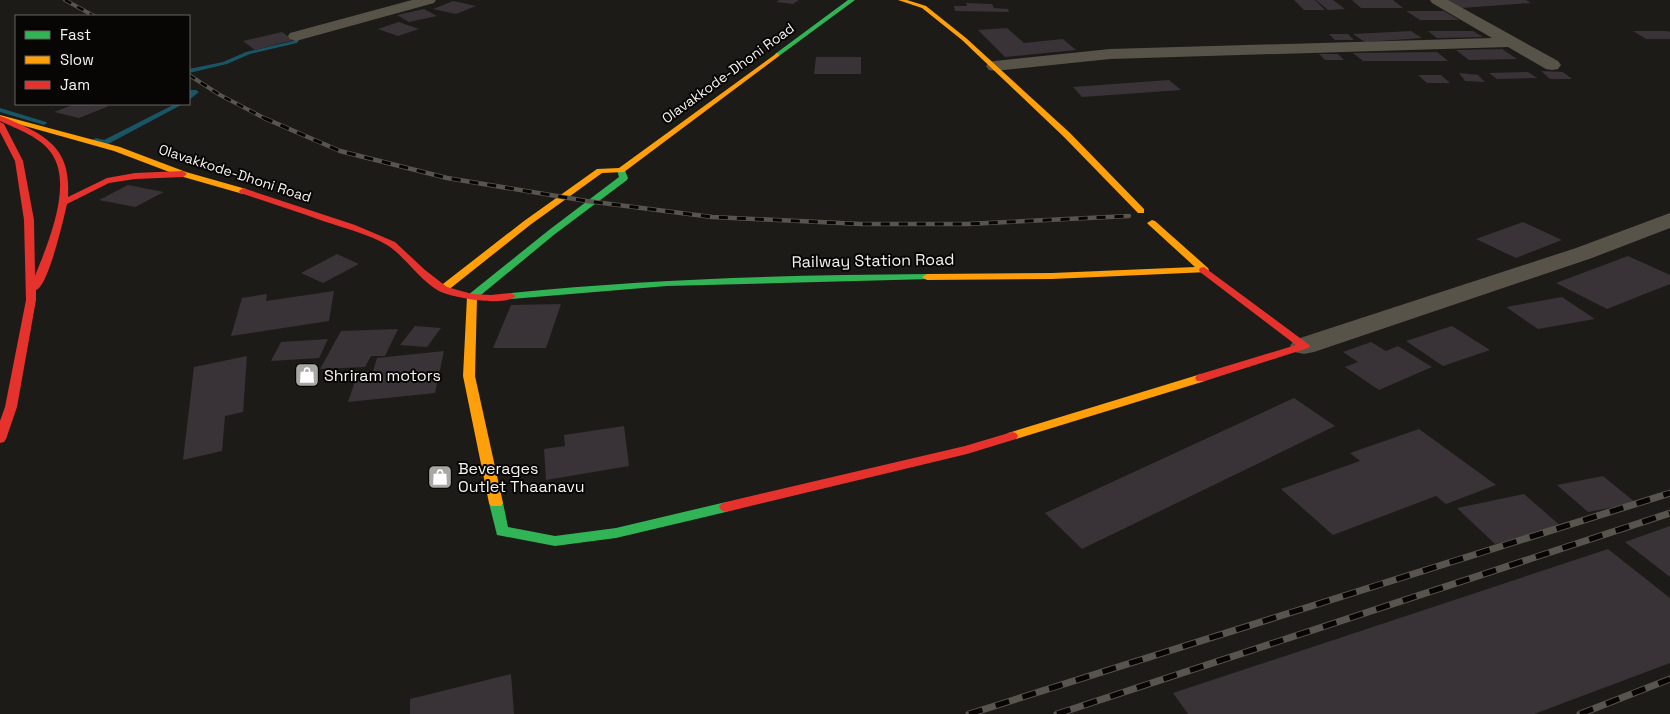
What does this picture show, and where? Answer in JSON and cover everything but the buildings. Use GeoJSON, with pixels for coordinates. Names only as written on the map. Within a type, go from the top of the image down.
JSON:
{"type":"FeatureCollection","features":[{"type":"Feature","properties":{"kind":"main road","name":"Olavakkode-Dhoni Road"},"geometry":{"type":"LineString","coordinates":[[443,290],[528,222],[600,171],[621,170],[852,0]]}},
{"type":"Feature","properties":{"kind":"main road"},"geometry":{"type":"LineString","coordinates":[[901,0],[924,7],[994,66],[1067,135],[1141,211]]}},
{"type":"Feature","properties":{"kind":"main road","name":"Olavakkode-Dhoni Road"},"geometry":{"type":"LineString","coordinates":[[0,118],[117,149],[183,174],[260,196],[352,227],[392,244],[420,272],[443,290],[472,297],[552,232],[624,178],[621,170]]}},
{"type":"Feature","properties":{"kind":"main road"},"geometry":{"type":"LineString","coordinates":[[0,118],[26,131],[56,153],[66,174],[62,203],[50,249],[31,300],[11,407],[0,438]]}},
{"type":"Feature","properties":{"kind":"main road"},"geometry":{"type":"LineString","coordinates":[[0,124],[19,162],[29,220],[31,300]]}},
{"type":"Feature","properties":{"kind":"main road"},"geometry":{"type":"LineString","coordinates":[[62,203],[107,182],[135,176],[183,174]]}},
{"type":"Feature","properties":{"kind":"main road"},"geometry":{"type":"LineString","coordinates":[[1152,223],[1204,270],[1304,346]]}},
{"type":"Feature","properties":{"kind":"main road","name":"Railway Station Road"},"geometry":{"type":"LineString","coordinates":[[472,297],[491,298],[580,288],[760,278],[1052,276],[1204,270]]}},
{"type":"Feature","properties":{"kind":"main road"},"geometry":{"type":"LineString","coordinates":[[472,297],[469,376],[502,531],[555,541],[616,533],[967,450],[1304,346]]}},
{"type":"Feature","properties":{"kind":"street"},"geometry":{"type":"LineString","coordinates":[[296,36],[429,0]]}},
{"type":"Feature","properties":{"kind":"street"},"geometry":{"type":"LineString","coordinates":[[1437,0],[1552,65]]}},
{"type":"Feature","properties":{"kind":"street"},"geometry":{"type":"LineString","coordinates":[[994,66],[1110,54],[1511,42]]}},
{"type":"Feature","properties":{"kind":"street"},"geometry":{"type":"LineString","coordinates":[[1304,346],[1584,253],[1670,220]]}},
{"type":"Feature","properties":{"kind":"waterway"},"geometry":{"type":"LineString","coordinates":[[190,71],[225,63],[248,53],[295,42],[299,36]]}},
{"type":"Feature","properties":{"kind":"waterway"},"geometry":{"type":"LineString","coordinates":[[190,92],[196,92],[190,97]]}},
{"type":"Feature","properties":{"kind":"waterway"},"geometry":{"type":"LineString","coordinates":[[96,140],[105,142],[178,105]]}},
{"type":"Feature","properties":{"kind":"waterway"},"geometry":{"type":"LineString","coordinates":[[0,110],[44,123]]}},
{"type":"Feature","properties":{"kind":"railway"},"geometry":{"type":"LineString","coordinates":[[65,0],[92,15]]}},
{"type":"Feature","properties":{"kind":"railway"},"geometry":{"type":"LineString","coordinates":[[190,76],[220,95],[264,118]]}},
{"type":"Feature","properties":{"kind":"railway"},"geometry":{"type":"LineString","coordinates":[[264,118],[340,151],[447,178],[587,201],[712,217],[861,224],[968,224],[1129,216]]}},
{"type":"Feature","properties":{"kind":"railway"},"geometry":{"type":"LineString","coordinates":[[969,714],[1670,493]]}},
{"type":"Feature","properties":{"kind":"railway"},"geometry":{"type":"LineString","coordinates":[[1057,714],[1670,513]]}},
{"type":"Feature","properties":{"kind":"railway"},"geometry":{"type":"LineString","coordinates":[[1580,714],[1670,679]]}},
{"type":"Feature","properties":{"kind":"traffic: fast"},"geometry":{"type":"LineString","coordinates":[[777,55],[852,0]]}},
{"type":"Feature","properties":{"kind":"traffic: fast"},"geometry":{"type":"LineString","coordinates":[[472,297],[552,232],[624,178],[621,170]]}},
{"type":"Feature","properties":{"kind":"traffic: fast"},"geometry":{"type":"LineString","coordinates":[[511,296],[667,283],[771,279],[927,277]]}},
{"type":"Feature","properties":{"kind":"traffic: fast"},"geometry":{"type":"LineString","coordinates":[[496,503],[502,531],[555,541],[616,533],[726,507]]}},
{"type":"Feature","properties":{"kind":"traffic: slow"},"geometry":{"type":"LineString","coordinates":[[901,0],[924,7],[964,39],[1067,135],[1141,211]]}},
{"type":"Feature","properties":{"kind":"traffic: slow"},"geometry":{"type":"LineString","coordinates":[[443,289],[527,223],[600,171],[621,170],[777,55]]}},
{"type":"Feature","properties":{"kind":"traffic: slow"},"geometry":{"type":"LineString","coordinates":[[0,117],[117,149],[183,174],[243,191]]}},
{"type":"Feature","properties":{"kind":"traffic: slow"},"geometry":{"type":"LineString","coordinates":[[927,277],[1052,276],[1204,270],[1152,223]]}},
{"type":"Feature","properties":{"kind":"traffic: slow"},"geometry":{"type":"LineString","coordinates":[[472,297],[469,376],[496,503]]}},
{"type":"Feature","properties":{"kind":"traffic: slow"},"geometry":{"type":"LineString","coordinates":[[1012,436],[1201,378]]}},
{"type":"Feature","properties":{"kind":"traffic: jam"},"geometry":{"type":"LineString","coordinates":[[0,118],[30,132],[45,142],[56,153],[62,167],[64,183],[60,220],[36,287]]}},
{"type":"Feature","properties":{"kind":"traffic: jam"},"geometry":{"type":"LineString","coordinates":[[0,124],[19,161],[29,220],[31,300],[11,407],[0,439]]}},
{"type":"Feature","properties":{"kind":"traffic: jam"},"geometry":{"type":"LineString","coordinates":[[62,203],[107,181],[135,176],[183,174]]}},
{"type":"Feature","properties":{"kind":"traffic: jam"},"geometry":{"type":"LineString","coordinates":[[243,191],[352,227],[392,244],[421,272],[443,289],[472,297],[511,296]]}},
{"type":"Feature","properties":{"kind":"traffic: jam"},"geometry":{"type":"LineString","coordinates":[[1201,378],[1304,346],[1204,270]]}},
{"type":"Feature","properties":{"kind":"traffic: jam"},"geometry":{"type":"LineString","coordinates":[[726,507],[967,450],[1012,436]]}},
{"type":"Feature","properties":{"kind":"place","name":"Shriram motors"},"geometry":{"type":"Point","coordinates":[307,375]}},
{"type":"Feature","properties":{"kind":"place","name":"Beverages Outlet Thaanavu"},"geometry":{"type":"Point","coordinates":[440,477]}}]}
